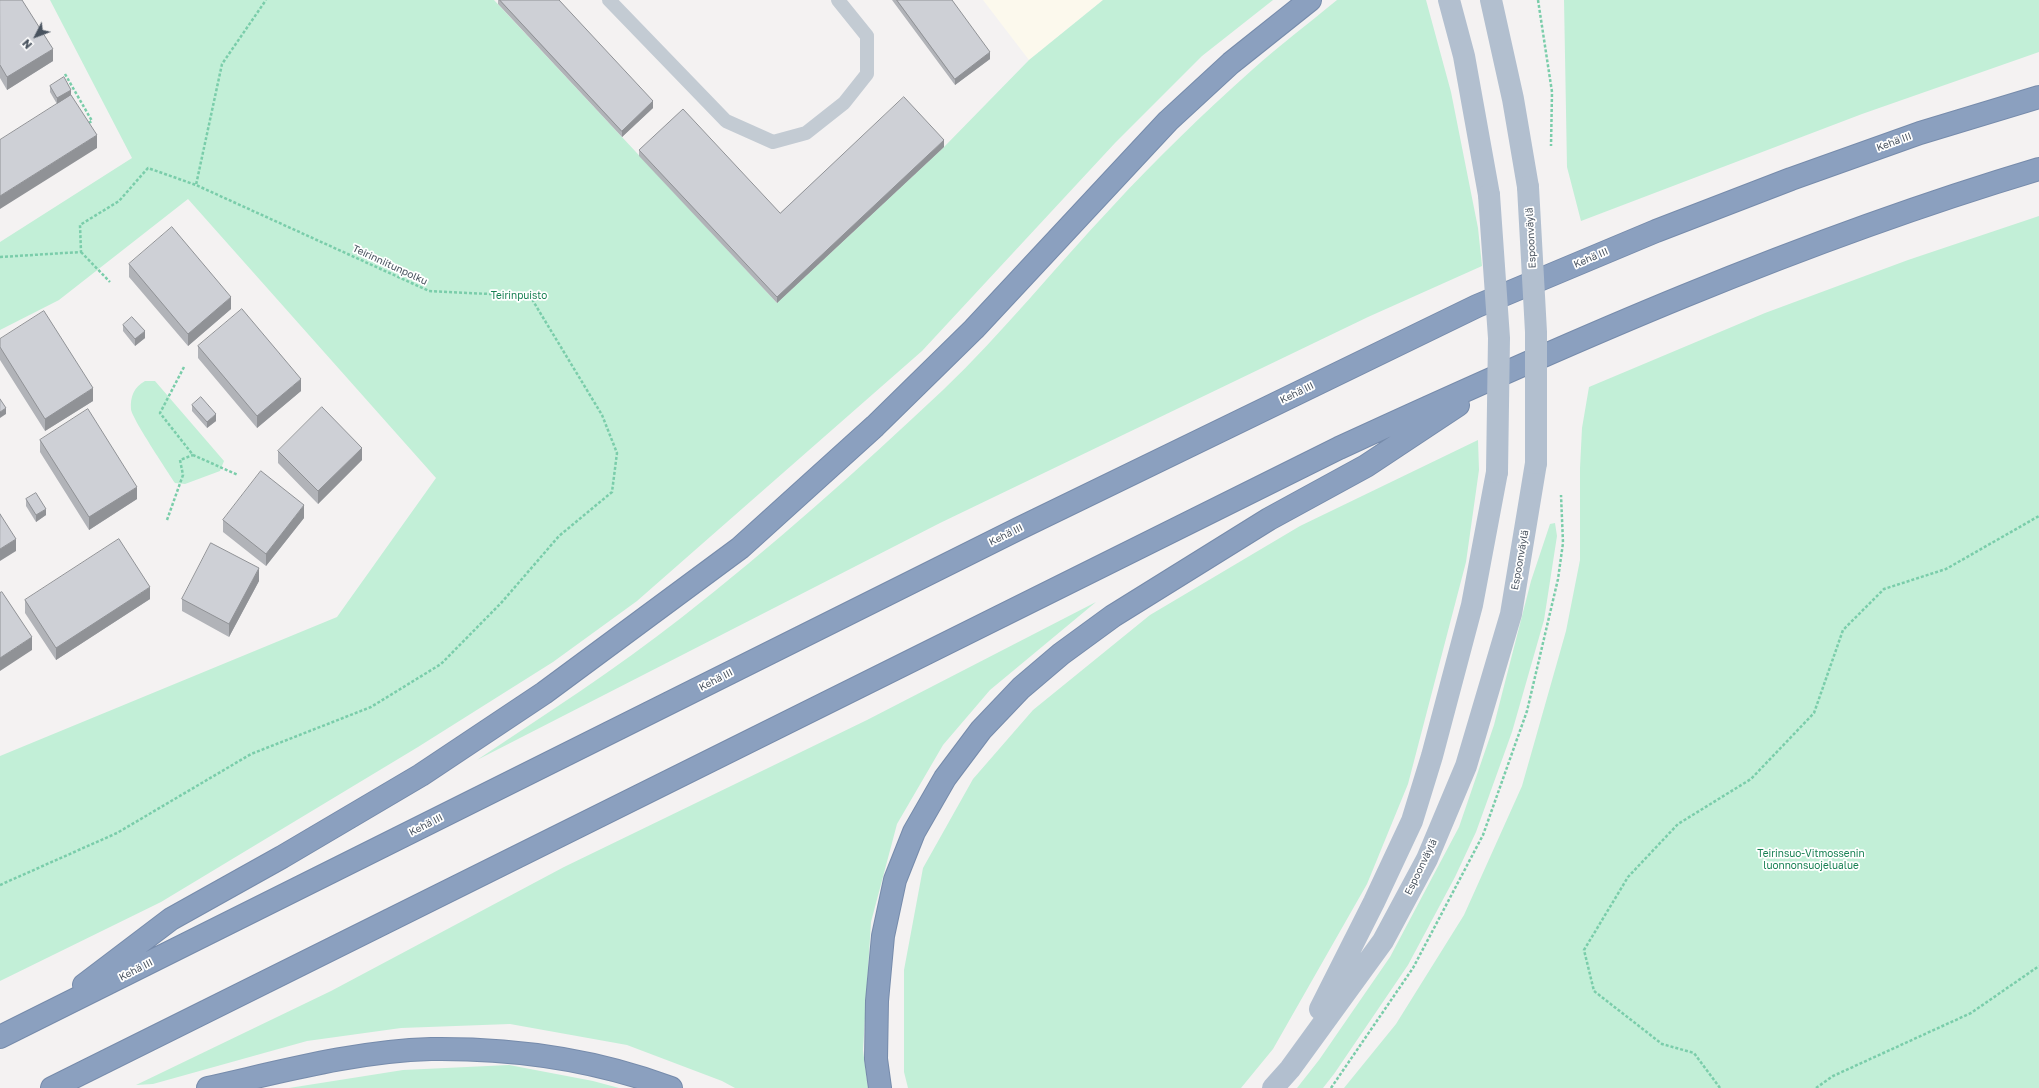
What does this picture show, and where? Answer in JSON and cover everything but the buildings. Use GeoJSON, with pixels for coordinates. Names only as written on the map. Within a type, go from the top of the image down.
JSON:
{"type":"FeatureCollection","features":[{"type":"Feature","properties":{"kind":"highway"},"geometry":{"type":"LineString","coordinates":[[42,1017],[171,919],[282,858],[421,775],[544,693],[740,548],[875,426],[974,329],[1168,121],[1231,63],[1310,0]]}},
{"type":"Feature","properties":{"kind":"highway","name":"Kehä III"},"geometry":{"type":"LineString","coordinates":[[0,1037],[1011,532],[1477,306],[1656,231],[1791,179],[1920,133],[2039,97]]}},
{"type":"Feature","properties":{"kind":"highway"},"geometry":{"type":"LineString","coordinates":[[52,1088],[1339,448],[1515,367],[1819,243],[1962,192],[2039,169]]}},
{"type":"Feature","properties":{"kind":"highway"},"geometry":{"type":"LineString","coordinates":[[880,1088],[876,1059],[878,1001],[883,936],[895,880],[914,832],[944,778],[981,730],[1021,688],[1061,654],[1113,616],[1269,519],[1366,466],[1515,367]]}},
{"type":"Feature","properties":{"kind":"highway"},"geometry":{"type":"LineString","coordinates":[[208,1088],[302,1067],[371,1055],[430,1049],[500,1050],[559,1057],[618,1072],[671,1088]]}},
{"type":"Feature","properties":{"kind":"main road","name":"Espoonväylä"},"geometry":{"type":"LineString","coordinates":[[1290,1069],[1374,902],[1412,821],[1432,756],[1472,605],[1497,472],[1500,338],[1489,195],[1464,56],[1448,0]]}},
{"type":"Feature","properties":{"kind":"main road","name":"Espoonväylä"},"geometry":{"type":"LineString","coordinates":[[1273,1088],[1290,1069],[1383,941],[1427,859],[1463,773],[1511,614],[1536,464],[1536,332],[1528,187],[1513,99],[1491,0]]}},
{"type":"Feature","properties":{"kind":"lane"},"geometry":{"type":"LineString","coordinates":[[609,0],[726,121],[773,142],[806,133],[844,103],[867,74],[867,36],[838,0]]}},
{"type":"Feature","properties":{"kind":"path"},"geometry":{"type":"LineString","coordinates":[[110,282],[80,252],[80,225],[119,201],[148,168],[196,185],[222,64],[266,0]]}},
{"type":"Feature","properties":{"kind":"path"},"geometry":{"type":"LineString","coordinates":[[1538,0],[1552,92],[1551,150]]}},
{"type":"Feature","properties":{"kind":"path"},"geometry":{"type":"LineString","coordinates":[[65,74],[92,121],[84,126]]}},
{"type":"Feature","properties":{"kind":"path","name":"Teirinniitunpolku"},"geometry":{"type":"LineString","coordinates":[[0,885],[117,833],[251,754],[371,707],[440,664],[502,602],[559,536],[612,492],[617,453],[602,415],[530,296],[429,291],[196,185]]}},
{"type":"Feature","properties":{"kind":"path"},"geometry":{"type":"LineString","coordinates":[[0,257],[80,252]]}},
{"type":"Feature","properties":{"kind":"path"},"geometry":{"type":"LineString","coordinates":[[184,367],[160,412],[193,455],[238,475]]}},
{"type":"Feature","properties":{"kind":"path"},"geometry":{"type":"LineString","coordinates":[[167,520],[183,474],[180,460],[193,455]]}},
{"type":"Feature","properties":{"kind":"path"},"geometry":{"type":"LineString","coordinates":[[1720,1088],[1694,1053],[1662,1044],[1594,991],[1584,950],[1628,877],[1678,824],[1752,779],[1814,713],[1843,630],[1884,590],[1946,569],[2039,516]]}},
{"type":"Feature","properties":{"kind":"path"},"geometry":{"type":"LineString","coordinates":[[1816,1088],[1833,1076],[1971,1013],[2039,966]]}},
{"type":"Feature","properties":{"kind":"shaded area"},"geometry":{"type":"Polygon","coordinates":[[[983,0],[1103,0],[1029,60],[983,0]]]}},
{"type":"Feature","properties":{"kind":"green space","name":"Teirinpuisto"},"geometry":{"type":"Polygon","coordinates":[[[50,0],[494,0],[777,303],[944,147],[1029,60],[1103,0],[1273,0],[1202,56],[1115,143],[922,351],[637,601],[553,662],[418,747],[161,902],[0,981],[0,756],[337,617],[436,478],[188,199],[59,300],[0,330],[0,242],[132,158],[50,0]]]}},
{"type":"Feature","properties":{"kind":"green space"},"geometry":{"type":"Polygon","coordinates":[[[1337,0],[1426,0],[1451,92],[1478,228],[1482,266],[1368,317],[940,523],[477,760],[580,691],[656,637],[749,564],[815,507],[911,420],[987,346],[1091,230],[1180,137],[1263,61],[1337,0]]]}},
{"type":"Feature","properties":{"kind":"green space"},"geometry":{"type":"Polygon","coordinates":[[[1564,0],[2039,0],[2039,52],[1862,114],[1581,221],[1567,167],[1564,0]]]}},
{"type":"Feature","properties":{"kind":"green space","name":"Teirinsuo-Vitmossenin luonnonsuojelualue"},"geometry":{"type":"Polygon","coordinates":[[[2039,216],[2039,1088],[1344,1088],[1396,1024],[1464,915],[1522,786],[1566,631],[1580,560],[1580,468],[1582,428],[1589,387],[1765,313],[1908,260],[2039,216]]]}},
{"type":"Feature","properties":{"kind":"green space"},"geometry":{"type":"Polygon","coordinates":[[[145,381],[155,381],[224,461],[220,471],[185,484],[175,483],[143,433],[131,409],[131,400],[135,389],[145,381]]]}},
{"type":"Feature","properties":{"kind":"green space"},"geometry":{"type":"Polygon","coordinates":[[[1478,440],[1479,470],[1466,562],[1408,784],[1367,884],[1273,1049],[1241,1088],[908,1088],[904,1072],[904,970],[923,868],[973,779],[1033,710],[1150,615],[1300,526],[1478,440]]]}},
{"type":"Feature","properties":{"kind":"green space"},"geometry":{"type":"Polygon","coordinates":[[[1555,523],[1557,536],[1544,620],[1512,732],[1476,832],[1455,877],[1408,965],[1334,1074],[1323,1088],[1297,1088],[1319,1060],[1390,957],[1459,827],[1494,725],[1531,581],[1550,524],[1555,523]]]}},
{"type":"Feature","properties":{"kind":"green space"},"geometry":{"type":"Polygon","coordinates":[[[1096,602],[990,690],[943,745],[897,824],[871,922],[863,1050],[868,1088],[735,1088],[722,1081],[627,1045],[510,1024],[401,1028],[307,1041],[153,1084],[136,1085],[331,991],[564,867],[867,720],[1096,602]]]}},
{"type":"Feature","properties":{"kind":"green space"},"geometry":{"type":"Polygon","coordinates":[[[509,1065],[593,1081],[619,1088],[289,1088],[403,1070],[509,1065]]]}}]}
